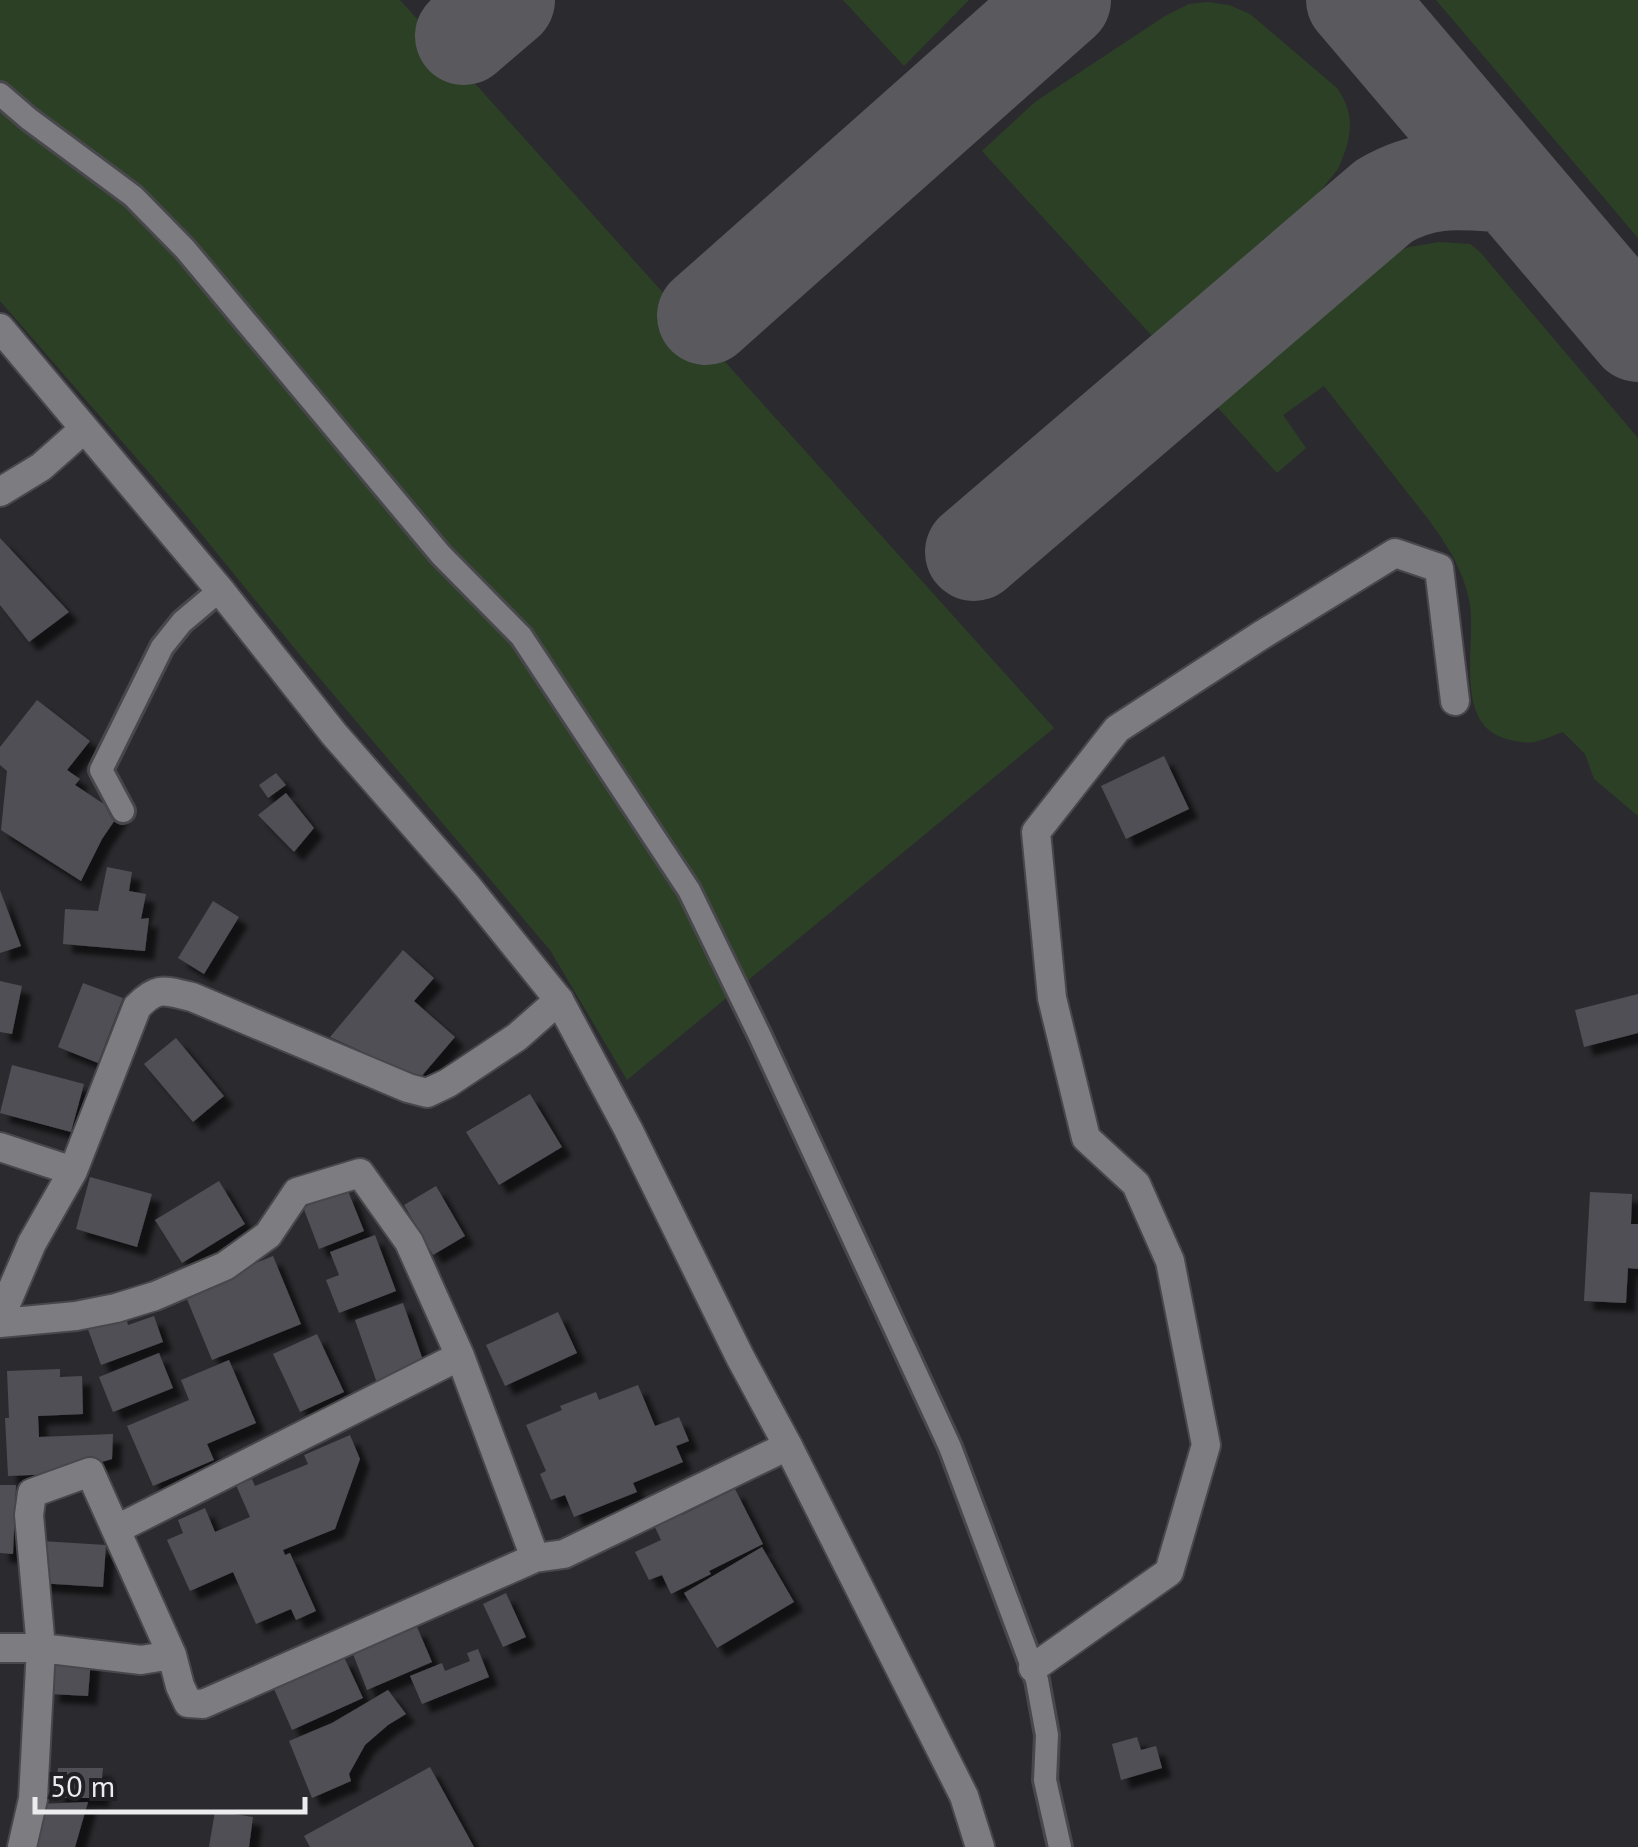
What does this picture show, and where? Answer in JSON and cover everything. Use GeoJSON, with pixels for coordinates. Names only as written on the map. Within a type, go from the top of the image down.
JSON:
{"type":"FeatureCollection","features":[{"type":"Feature","properties":{"kind":"street"},"geometry":{"type":"LineString","coordinates":[[2,336],[220,590],[334,734],[467,886],[559,1000],[964,1796],[980,1847]]}},
{"type":"Feature","properties":{"kind":"street"},"geometry":{"type":"LineString","coordinates":[[0,492],[41,467],[84,430]]}},
{"type":"Feature","properties":{"kind":"street"},"geometry":{"type":"LineString","coordinates":[[1032,1668],[1169,1572],[1206,1446],[1170,1262],[1136,1184],[1086,1138],[1052,998],[1036,832],[1116,729],[1395,553],[1440,568],[1455,700]]}},
{"type":"Feature","properties":{"kind":"street"},"geometry":{"type":"LineString","coordinates":[[535,1558],[460,1356],[409,1242],[360,1173],[296,1192],[268,1235],[225,1266],[155,1296],[76,1316],[0,1321],[32,1243],[72,1171],[137,1007],[150,994],[164,991],[192,997],[408,1088],[427,1092],[448,1084],[517,1038],[559,1000]]}},
{"type":"Feature","properties":{"kind":"street"},"geometry":{"type":"LineString","coordinates":[[0,1147],[72,1171]]}},
{"type":"Feature","properties":{"kind":"street"},"geometry":{"type":"LineString","coordinates":[[117,1528],[460,1356]]}},
{"type":"Feature","properties":{"kind":"street"},"geometry":{"type":"LineString","coordinates":[[22,1847],[33,1799],[41,1648],[29,1515],[32,1493],[90,1472],[172,1654],[180,1686],[188,1702],[203,1704],[535,1558],[564,1554],[788,1446]]}},
{"type":"Feature","properties":{"kind":"street"},"geometry":{"type":"LineString","coordinates":[[0,1648],[41,1648],[141,1660],[172,1654]]}},
{"type":"Feature","properties":{"kind":"lane"},"geometry":{"type":"LineString","coordinates":[[0,94],[133,196],[186,249],[441,555],[521,636],[689,890],[950,1448],[1032,1668],[1047,1734],[1045,1780],[1060,1847]]}},
{"type":"Feature","properties":{"kind":"lane"},"geometry":{"type":"LineString","coordinates":[[124,810],[101,770],[162,647],[182,622],[220,590]]}},
{"type":"Feature","properties":{"kind":"green space"},"geometry":{"type":"Polygon","coordinates":[[[0,0],[400,0],[1054,728],[627,1080],[550,950],[186,515],[0,301],[0,0]]]}},
{"type":"Feature","properties":{"kind":"green space"},"geometry":{"type":"Polygon","coordinates":[[[843,0],[969,0],[904,66],[843,0]]]}},
{"type":"Feature","properties":{"kind":"green space"},"geometry":{"type":"Polygon","coordinates":[[[1436,0],[1638,0],[1638,238],[1621,218],[1436,0]]]}},
{"type":"Feature","properties":{"kind":"green space"},"geometry":{"type":"Polygon","coordinates":[[[1189,4],[1229,5],[1250,14],[1337,88],[1350,118],[1350,128],[1338,169],[1266,259],[1164,349],[982,151],[1035,102],[1165,16],[1189,4]]]}},
{"type":"Feature","properties":{"kind":"green space"},"geometry":{"type":"Polygon","coordinates":[[[1439,242],[1470,244],[1480,252],[1638,438],[1638,816],[1594,779],[1585,754],[1563,732],[1534,742],[1518,742],[1494,734],[1480,719],[1471,688],[1469,599],[1458,566],[1431,523],[1324,386],[1283,415],[1306,448],[1277,473],[1200,388],[1329,289],[1379,259],[1409,247],[1439,242]]]}},
{"type":"Feature","properties":{"kind":"building"},"geometry":{"type":"Polygon","coordinates":[[[0,538],[69,612],[29,642],[0,605],[0,538]]]}},
{"type":"Feature","properties":{"kind":"building"},"geometry":{"type":"Polygon","coordinates":[[[37,700],[90,741],[67,770],[80,779],[75,785],[119,814],[81,881],[1,830],[7,771],[0,765],[0,747],[37,700]]]}},
{"type":"Feature","properties":{"kind":"building"},"geometry":{"type":"Polygon","coordinates":[[[1164,756],[1189,809],[1126,839],[1101,786],[1164,756]]]}},
{"type":"Feature","properties":{"kind":"building"},"geometry":{"type":"Polygon","coordinates":[[[276,773],[286,785],[268,798],[259,785],[276,773]]]}},
{"type":"Feature","properties":{"kind":"building"},"geometry":{"type":"Polygon","coordinates":[[[286,793],[314,828],[294,852],[258,815],[286,793]]]}},
{"type":"Feature","properties":{"kind":"building"},"geometry":{"type":"Polygon","coordinates":[[[107,867],[132,872],[129,891],[146,894],[141,919],[149,918],[145,951],[63,944],[65,909],[98,911],[107,867]]]}},
{"type":"Feature","properties":{"kind":"building"},"geometry":{"type":"Polygon","coordinates":[[[0,890],[21,946],[0,953],[0,890]]]}},
{"type":"Feature","properties":{"kind":"building"},"geometry":{"type":"Polygon","coordinates":[[[213,901],[239,917],[204,974],[178,958],[213,901]]]}},
{"type":"Feature","properties":{"kind":"building"},"geometry":{"type":"Polygon","coordinates":[[[403,950],[434,978],[414,1001],[455,1037],[420,1078],[330,1037],[403,950]]]}},
{"type":"Feature","properties":{"kind":"building"},"geometry":{"type":"Polygon","coordinates":[[[0,981],[22,986],[12,1034],[0,1032],[0,981]]]}},
{"type":"Feature","properties":{"kind":"building"},"geometry":{"type":"Polygon","coordinates":[[[83,983],[123,998],[98,1063],[58,1047],[83,983]]]}},
{"type":"Feature","properties":{"kind":"building"},"geometry":{"type":"Polygon","coordinates":[[[1638,994],[1638,1033],[1584,1047],[1575,1010],[1638,994]]]}},
{"type":"Feature","properties":{"kind":"building"},"geometry":{"type":"Polygon","coordinates":[[[176,1038],[224,1096],[193,1122],[144,1064],[176,1038]]]}},
{"type":"Feature","properties":{"kind":"building"},"geometry":{"type":"Polygon","coordinates":[[[12,1065],[84,1084],[71,1132],[0,1113],[12,1065]]]}},
{"type":"Feature","properties":{"kind":"building"},"geometry":{"type":"Polygon","coordinates":[[[530,1094],[562,1147],[499,1185],[466,1132],[530,1094]]]}},
{"type":"Feature","properties":{"kind":"building"},"geometry":{"type":"Polygon","coordinates":[[[90,1177],[152,1194],[137,1247],[76,1229],[90,1177]]]}},
{"type":"Feature","properties":{"kind":"building"},"geometry":{"type":"Polygon","coordinates":[[[219,1181],[245,1224],[182,1263],[155,1220],[219,1181]]]}},
{"type":"Feature","properties":{"kind":"building"},"geometry":{"type":"Polygon","coordinates":[[[436,1186],[465,1236],[433,1255],[404,1205],[436,1186]]]}},
{"type":"Feature","properties":{"kind":"building"},"geometry":{"type":"Polygon","coordinates":[[[348,1191],[364,1231],[319,1249],[303,1207],[348,1191]]]}},
{"type":"Feature","properties":{"kind":"building"},"geometry":{"type":"Polygon","coordinates":[[[1590,1192],[1632,1194],[1631,1224],[1638,1224],[1638,1269],[1628,1268],[1626,1303],[1584,1301],[1590,1192]]]}},
{"type":"Feature","properties":{"kind":"building"},"geometry":{"type":"Polygon","coordinates":[[[375,1235],[396,1291],[339,1313],[326,1280],[339,1275],[330,1252],[375,1235]]]}},
{"type":"Feature","properties":{"kind":"building"},"geometry":{"type":"Polygon","coordinates":[[[273,1256],[301,1324],[212,1360],[184,1292],[273,1256]]]}},
{"type":"Feature","properties":{"kind":"building"},"geometry":{"type":"Polygon","coordinates":[[[403,1303],[425,1366],[377,1383],[355,1320],[403,1303]]]}},
{"type":"Feature","properties":{"kind":"building"},"geometry":{"type":"Polygon","coordinates":[[[558,1312],[577,1353],[505,1386],[486,1345],[558,1312]]]}},
{"type":"Feature","properties":{"kind":"building"},"geometry":{"type":"Polygon","coordinates":[[[154,1316],[163,1342],[101,1365],[85,1321],[126,1317],[128,1325],[154,1316]]]}},
{"type":"Feature","properties":{"kind":"building"},"geometry":{"type":"Polygon","coordinates":[[[317,1334],[344,1392],[300,1412],[273,1354],[317,1334]]]}},
{"type":"Feature","properties":{"kind":"building"},"geometry":{"type":"Polygon","coordinates":[[[159,1353],[173,1388],[113,1412],[99,1377],[159,1353]]]}},
{"type":"Feature","properties":{"kind":"building"},"geometry":{"type":"Polygon","coordinates":[[[229,1360],[256,1423],[207,1444],[214,1460],[153,1486],[127,1426],[189,1400],[181,1380],[229,1360]]]}},
{"type":"Feature","properties":{"kind":"building"},"geometry":{"type":"Polygon","coordinates":[[[60,1369],[60,1377],[82,1376],[83,1414],[38,1416],[39,1437],[113,1434],[112,1459],[81,1468],[56,1469],[56,1474],[8,1476],[7,1371],[60,1369]]]}},
{"type":"Feature","properties":{"kind":"building"},"geometry":{"type":"Polygon","coordinates":[[[638,1385],[655,1426],[679,1417],[689,1441],[676,1446],[683,1462],[633,1483],[637,1492],[574,1517],[565,1495],[551,1500],[540,1474],[546,1471],[526,1425],[596,1392],[599,1400],[638,1385]]]}},
{"type":"Feature","properties":{"kind":"building"},"geometry":{"type":"Polygon","coordinates":[[[350,1435],[360,1459],[335,1529],[283,1550],[285,1555],[290,1553],[316,1611],[296,1620],[291,1609],[256,1624],[233,1572],[190,1591],[167,1540],[183,1533],[178,1520],[205,1508],[215,1532],[250,1517],[236,1485],[252,1479],[255,1486],[308,1464],[304,1455],[350,1435]]]}},
{"type":"Feature","properties":{"kind":"building"},"geometry":{"type":"Polygon","coordinates":[[[0,1485],[16,1485],[13,1554],[0,1553],[0,1485]]]}},
{"type":"Feature","properties":{"kind":"building"},"geometry":{"type":"Polygon","coordinates":[[[735,1489],[763,1544],[671,1594],[662,1575],[649,1580],[635,1552],[661,1540],[653,1523],[679,1510],[682,1515],[735,1489]]]}},
{"type":"Feature","properties":{"kind":"building"},"geometry":{"type":"Polygon","coordinates":[[[41,1541],[106,1545],[103,1587],[38,1583],[41,1541]]]}},
{"type":"Feature","properties":{"kind":"building"},"geometry":{"type":"Polygon","coordinates":[[[762,1547],[794,1602],[717,1648],[684,1593],[762,1547]]]}},
{"type":"Feature","properties":{"kind":"building"},"geometry":{"type":"Polygon","coordinates":[[[506,1593],[526,1637],[503,1647],[483,1604],[506,1593]]]}},
{"type":"Feature","properties":{"kind":"building"},"geometry":{"type":"Polygon","coordinates":[[[417,1627],[432,1662],[367,1690],[353,1654],[417,1627]]]}},
{"type":"Feature","properties":{"kind":"building"},"geometry":{"type":"Polygon","coordinates":[[[478,1649],[489,1677],[422,1704],[410,1676],[442,1663],[445,1671],[470,1661],[467,1653],[478,1649]]]}},
{"type":"Feature","properties":{"kind":"building"},"geometry":{"type":"Polygon","coordinates":[[[52,1657],[91,1659],[88,1696],[50,1694],[52,1657]]]}},
{"type":"Feature","properties":{"kind":"building"},"geometry":{"type":"Polygon","coordinates":[[[344,1657],[363,1698],[292,1730],[274,1689],[344,1657]]]}},
{"type":"Feature","properties":{"kind":"building"},"geometry":{"type":"Polygon","coordinates":[[[388,1690],[406,1714],[365,1745],[349,1774],[351,1781],[312,1798],[289,1741],[332,1723],[388,1690]]]}},
{"type":"Feature","properties":{"kind":"building"},"geometry":{"type":"Polygon","coordinates":[[[1137,1737],[1141,1750],[1156,1746],[1162,1768],[1121,1780],[1112,1744],[1137,1737]]]}},
{"type":"Feature","properties":{"kind":"building"},"geometry":{"type":"Polygon","coordinates":[[[430,1767],[474,1847],[310,1847],[304,1836],[430,1767]]]}},
{"type":"Feature","properties":{"kind":"building"},"geometry":{"type":"Polygon","coordinates":[[[58,1768],[103,1768],[100,1798],[55,1798],[58,1768]]]}},
{"type":"Feature","properties":{"kind":"building"},"geometry":{"type":"Polygon","coordinates":[[[88,1802],[75,1847],[32,1847],[37,1804],[88,1802]]]}},
{"type":"Feature","properties":{"kind":"building"},"geometry":{"type":"Polygon","coordinates":[[[215,1811],[253,1817],[249,1847],[209,1847],[215,1811]]]}},
{"type":"Feature","properties":{"kind":"taxiway"},"geometry":{"type":"LineString","coordinates":[[464,36],[506,0]]}},
{"type":"Feature","properties":{"kind":"taxiway"},"geometry":{"type":"LineString","coordinates":[[706,316],[1062,0]]}},
{"type":"Feature","properties":{"kind":"taxiway"},"geometry":{"type":"LineString","coordinates":[[1355,0],[1638,333]]}},
{"type":"Feature","properties":{"kind":"taxiway"},"geometry":{"type":"LineString","coordinates":[[974,552],[1384,201],[1430,183],[1510,184]]}}]}
